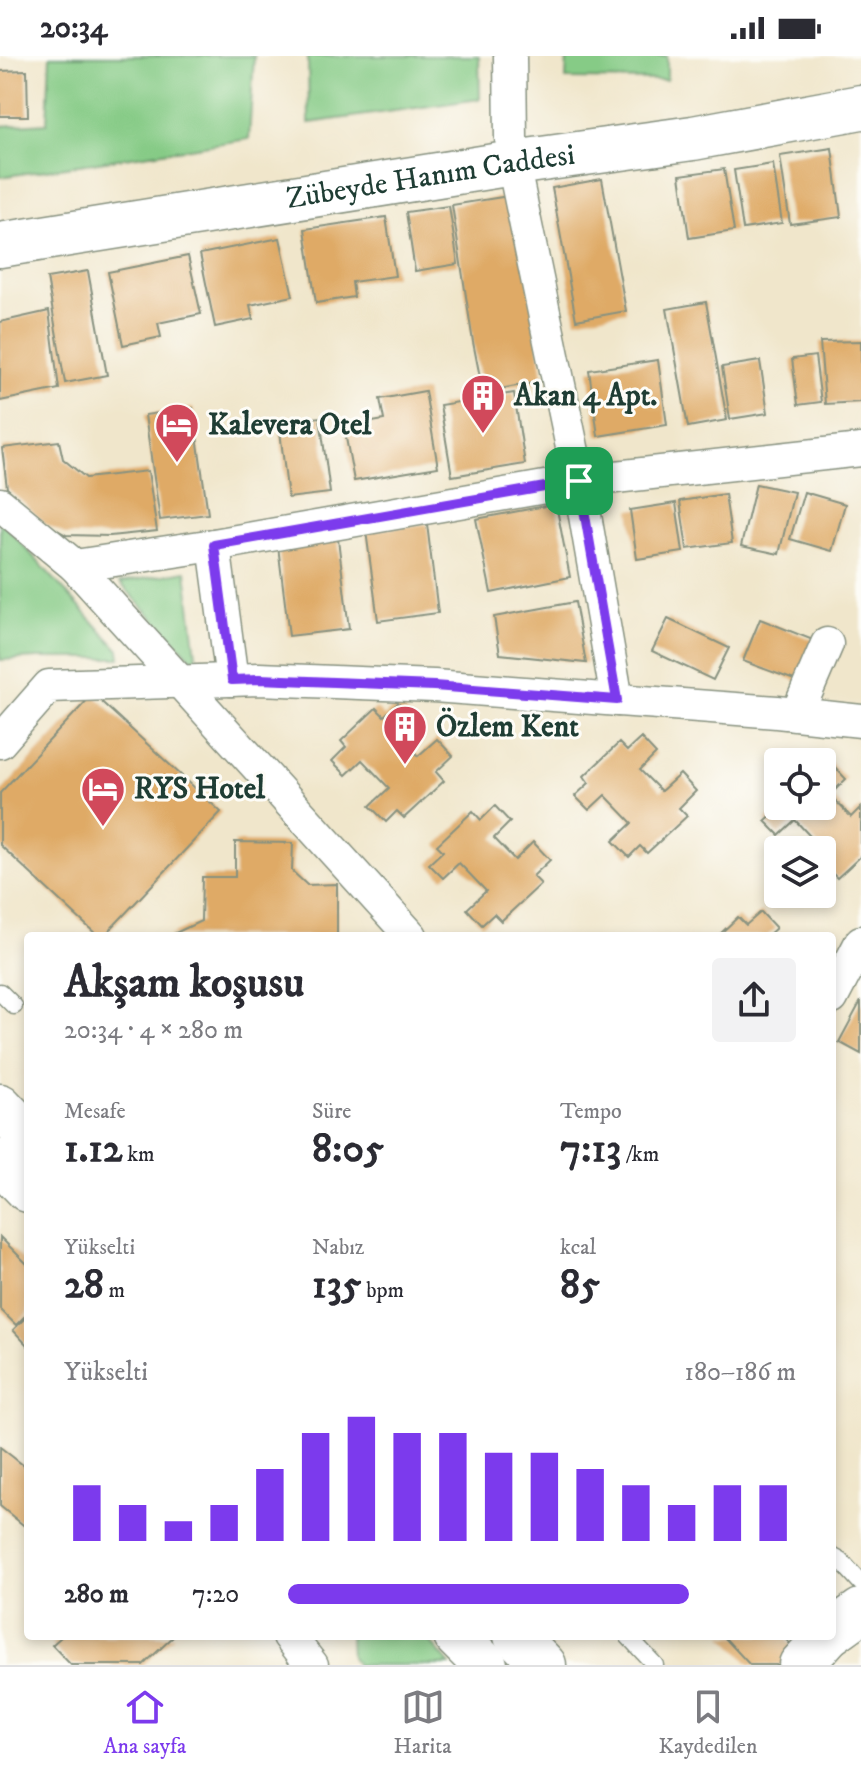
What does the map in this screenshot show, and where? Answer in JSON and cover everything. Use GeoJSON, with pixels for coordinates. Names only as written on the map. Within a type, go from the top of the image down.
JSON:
{"type":"FeatureCollection","features":[{"type":"Feature","properties":{"kind":"main road","name":"Zübeyde Hanım Caddesi"},"geometry":{"type":"LineString","coordinates":[[0,245],[861,86]]}},
{"type":"Feature","properties":{"kind":"main road","name":"Zübeyde Hanım Caddesi"},"geometry":{"type":"LineString","coordinates":[[0,217],[512,151],[693,138],[861,107]]}},
{"type":"Feature","properties":{"kind":"main road"},"geometry":{"type":"LineString","coordinates":[[0,1106],[24,1131]]}},
{"type":"Feature","properties":{"kind":"main road"},"geometry":{"type":"LineString","coordinates":[[0,1161],[24,1186]]}},
{"type":"Feature","properties":{"kind":"main road"},"geometry":{"type":"LineString","coordinates":[[836,1630],[861,1611]]}},
{"type":"Feature","properties":{"kind":"main road"},"geometry":{"type":"LineString","coordinates":[[460,1640],[485,1665]]}},
{"type":"Feature","properties":{"kind":"main road"},"geometry":{"type":"LineString","coordinates":[[520,1640],[544,1665]]}},
{"type":"Feature","properties":{"kind":"main road"},"geometry":{"type":"LineString","coordinates":[[801,1665],[824,1640]]}},
{"type":"Feature","properties":{"kind":"street"},"geometry":{"type":"LineString","coordinates":[[510,56],[512,151],[579,481],[617,700]]}},
{"type":"Feature","properties":{"kind":"street"},"geometry":{"type":"LineString","coordinates":[[75,566],[214,545],[579,481],[861,450]]}},
{"type":"Feature","properties":{"kind":"street"},"geometry":{"type":"LineString","coordinates":[[0,504],[75,566],[407,932]]}},
{"type":"Feature","properties":{"kind":"street"},"geometry":{"type":"LineString","coordinates":[[214,545],[232,680]]}},
{"type":"Feature","properties":{"kind":"street"},"geometry":{"type":"LineString","coordinates":[[797,714],[827,644]]}},
{"type":"Feature","properties":{"kind":"street"},"geometry":{"type":"LineString","coordinates":[[0,742],[49,686],[180,680],[259,679],[434,686],[861,721]]}},
{"type":"Feature","properties":{"kind":"street"},"geometry":{"type":"LineString","coordinates":[[836,990],[861,942]]}},
{"type":"Feature","properties":{"kind":"street"},"geometry":{"type":"LineString","coordinates":[[292,1640],[312,1665]]}},
{"type":"Feature","properties":{"kind":"street"},"geometry":{"type":"LineString","coordinates":[[322,1640],[327,1665]]}},
{"type":"Feature","properties":{"kind":"lane"},"geometry":{"type":"LineString","coordinates":[[0,992],[14,1006]]}},
{"type":"Feature","properties":{"kind":"lane"},"geometry":{"type":"LineString","coordinates":[[836,1558],[861,1583]]}},
{"type":"Feature","properties":{"kind":"lane"},"geometry":{"type":"LineString","coordinates":[[632,1640],[655,1665]]}},
{"type":"Feature","properties":{"kind":"green space"},"geometry":{"type":"Polygon","coordinates":[[[50,56],[254,56],[249,139],[0,177],[0,126],[47,123],[50,56]]]}},
{"type":"Feature","properties":{"kind":"green space"},"geometry":{"type":"Polygon","coordinates":[[[308,56],[479,56],[480,99],[309,123],[308,56]]]}},
{"type":"Feature","properties":{"kind":"green space"},"geometry":{"type":"Polygon","coordinates":[[[567,56],[667,56],[667,80],[566,79],[567,56]]]}},
{"type":"Feature","properties":{"kind":"green space"},"geometry":{"type":"Polygon","coordinates":[[[0,520],[119,650],[120,658],[0,660],[0,520]]]}},
{"type":"Feature","properties":{"kind":"green space"},"geometry":{"type":"Polygon","coordinates":[[[186,571],[197,664],[120,583],[186,571]]]}},
{"type":"Feature","properties":{"kind":"green space"},"geometry":{"type":"Polygon","coordinates":[[[350,1640],[428,1640],[450,1665],[357,1665],[351,1657],[350,1640]]]}},
{"type":"Feature","properties":{"kind":"building"},"geometry":{"type":"Polygon","coordinates":[[[27,70],[28,116],[0,116],[0,71],[27,70]]]}},
{"type":"Feature","properties":{"kind":"building"},"geometry":{"type":"Polygon","coordinates":[[[832,148],[841,217],[790,224],[780,156],[832,148]]]}},
{"type":"Feature","properties":{"kind":"building"},"geometry":{"type":"Polygon","coordinates":[[[773,164],[782,223],[743,229],[734,170],[773,164]]]}},
{"type":"Feature","properties":{"kind":"building"},"geometry":{"type":"Polygon","coordinates":[[[724,169],[734,231],[689,238],[680,175],[724,169]]]}},
{"type":"Feature","properties":{"kind":"building"},"geometry":{"type":"Polygon","coordinates":[[[602,179],[626,311],[576,320],[552,188],[602,179]]]}},
{"type":"Feature","properties":{"kind":"building"},"geometry":{"type":"Polygon","coordinates":[[[515,195],[544,381],[483,392],[452,205],[515,195]]]}},
{"type":"Feature","properties":{"kind":"building"},"geometry":{"type":"Polygon","coordinates":[[[449,206],[458,264],[415,271],[406,212],[449,206]]]}},
{"type":"Feature","properties":{"kind":"building"},"geometry":{"type":"Polygon","coordinates":[[[386,217],[395,276],[352,282],[354,297],[316,303],[305,229],[386,217]]]}},
{"type":"Feature","properties":{"kind":"building"},"geometry":{"type":"Polygon","coordinates":[[[280,238],[293,296],[250,305],[253,319],[215,327],[200,254],[280,238]]]}},
{"type":"Feature","properties":{"kind":"building"},"geometry":{"type":"Polygon","coordinates":[[[188,256],[201,314],[158,323],[161,337],[123,345],[108,272],[188,256]]]}},
{"type":"Feature","properties":{"kind":"building"},"geometry":{"type":"Polygon","coordinates":[[[88,271],[107,375],[65,383],[47,278],[88,271]]]}},
{"type":"Feature","properties":{"kind":"building"},"geometry":{"type":"Polygon","coordinates":[[[706,302],[727,420],[688,427],[667,309],[706,302]]]}},
{"type":"Feature","properties":{"kind":"building"},"geometry":{"type":"Polygon","coordinates":[[[49,311],[59,389],[0,401],[0,322],[49,311]]]}},
{"type":"Feature","properties":{"kind":"building"},"geometry":{"type":"Polygon","coordinates":[[[861,341],[861,402],[825,404],[820,342],[861,341]]]}},
{"type":"Feature","properties":{"kind":"building"},"geometry":{"type":"Polygon","coordinates":[[[815,356],[821,402],[798,405],[792,359],[815,356]]]}},
{"type":"Feature","properties":{"kind":"building"},"geometry":{"type":"Polygon","coordinates":[[[658,360],[667,425],[598,436],[589,370],[658,360]]]}},
{"type":"Feature","properties":{"kind":"building"},"geometry":{"type":"Polygon","coordinates":[[[760,361],[768,413],[730,419],[722,367],[760,361]]]}},
{"type":"Feature","properties":{"kind":"building"},"geometry":{"type":"Polygon","coordinates":[[[425,391],[438,467],[354,481],[344,427],[384,420],[380,399],[425,391]]]}},
{"type":"Feature","properties":{"kind":"building","name":"Akan 4 Apt."},"geometry":{"type":"Polygon","coordinates":[[[514,393],[525,464],[452,476],[440,405],[514,393]]]}},
{"type":"Feature","properties":{"kind":"building","name":"Kalevera Otel"},"geometry":{"type":"Polygon","coordinates":[[[193,408],[208,514],[160,520],[145,415],[193,408]]]}},
{"type":"Feature","properties":{"kind":"building"},"geometry":{"type":"Polygon","coordinates":[[[320,417],[330,493],[288,498],[279,422],[320,417]]]}},
{"type":"Feature","properties":{"kind":"building"},"geometry":{"type":"Polygon","coordinates":[[[59,441],[63,459],[86,478],[148,471],[157,531],[110,536],[66,535],[46,524],[7,488],[2,448],[59,441]]]}},
{"type":"Feature","properties":{"kind":"building"},"geometry":{"type":"Polygon","coordinates":[[[756,484],[794,492],[779,554],[741,546],[756,484]]]}},
{"type":"Feature","properties":{"kind":"building"},"geometry":{"type":"Polygon","coordinates":[[[804,492],[845,504],[832,551],[790,539],[804,492]]]}},
{"type":"Feature","properties":{"kind":"building"},"geometry":{"type":"Polygon","coordinates":[[[725,494],[732,543],[687,549],[680,501],[725,494]]]}},
{"type":"Feature","properties":{"kind":"building"},"geometry":{"type":"Polygon","coordinates":[[[676,503],[683,552],[637,559],[630,510],[676,503]]]}},
{"type":"Feature","properties":{"kind":"building"},"geometry":{"type":"Polygon","coordinates":[[[556,504],[570,577],[491,593],[476,519],[556,504]]]}},
{"type":"Feature","properties":{"kind":"building"},"geometry":{"type":"Polygon","coordinates":[[[427,524],[438,613],[378,621],[366,531],[427,524]]]}},
{"type":"Feature","properties":{"kind":"building"},"geometry":{"type":"Polygon","coordinates":[[[338,539],[349,629],[289,636],[278,546],[338,539]]]}},
{"type":"Feature","properties":{"kind":"building"},"geometry":{"type":"Polygon","coordinates":[[[575,602],[586,663],[500,654],[494,617],[575,602]]]}},
{"type":"Feature","properties":{"kind":"building"},"geometry":{"type":"Polygon","coordinates":[[[668,619],[729,648],[713,680],[652,651],[668,619]]]}},
{"type":"Feature","properties":{"kind":"building"},"geometry":{"type":"Polygon","coordinates":[[[760,619],[813,640],[797,681],[743,661],[760,619]]]}},
{"type":"Feature","properties":{"kind":"building","name":"RYS Hotel"},"geometry":{"type":"Polygon","coordinates":[[[93,694],[221,812],[108,932],[94,932],[0,845],[0,793],[93,694]]]}},
{"type":"Feature","properties":{"kind":"building","name":"Özlem Kent"},"geometry":{"type":"Polygon","coordinates":[[[398,703],[413,719],[397,734],[418,756],[437,739],[453,756],[436,772],[444,781],[404,818],[397,811],[386,822],[370,806],[389,788],[362,760],[346,775],[332,761],[346,747],[341,741],[376,708],[384,716],[398,703]]]}},
{"type":"Feature","properties":{"kind":"building"},"geometry":{"type":"Polygon","coordinates":[[[641,738],[656,754],[640,770],[661,791],[680,774],[696,791],[679,808],[687,816],[647,853],[640,846],[629,857],[613,841],[632,823],[605,795],[589,810],[575,796],[589,783],[584,776],[619,743],[627,751],[641,738]]]}},
{"type":"Feature","properties":{"kind":"building"},"geometry":{"type":"Polygon","coordinates":[[[836,768],[846,779],[836,789],[836,768]]]}},
{"type":"Feature","properties":{"kind":"building"},"geometry":{"type":"Polygon","coordinates":[[[836,801],[851,817],[861,807],[861,856],[837,878],[836,836],[810,836],[795,820],[836,820],[836,801]]]}},
{"type":"Feature","properties":{"kind":"building","name":"Özlem Kent"},"geometry":{"type":"Polygon","coordinates":[[[495,806],[510,822],[494,838],[515,860],[533,842],[550,860],[533,876],[541,884],[501,921],[494,914],[482,925],[467,909],[486,891],[459,863],[443,878],[429,864],[443,851],[437,845],[473,811],[481,820],[495,806]]]}},
{"type":"Feature","properties":{"kind":"building"},"geometry":{"type":"Polygon","coordinates":[[[766,820],[795,820],[779,835],[766,820]]]}},
{"type":"Feature","properties":{"kind":"building"},"geometry":{"type":"Polygon","coordinates":[[[235,842],[293,843],[292,871],[307,885],[337,884],[337,932],[178,932],[201,921],[202,877],[235,877],[235,842]]]}},
{"type":"Feature","properties":{"kind":"building"},"geometry":{"type":"Polygon","coordinates":[[[761,912],[776,928],[772,932],[722,932],[738,917],[746,925],[761,912]]]}},
{"type":"Feature","properties":{"kind":"building"},"geometry":{"type":"Polygon","coordinates":[[[861,1001],[861,1054],[839,1042],[861,1001]]]}},
{"type":"Feature","properties":{"kind":"building"},"geometry":{"type":"Polygon","coordinates":[[[0,1237],[24,1261],[24,1317],[16,1325],[0,1309],[0,1237]]]}},
{"type":"Feature","properties":{"kind":"building"},"geometry":{"type":"Polygon","coordinates":[[[24,1319],[24,1342],[13,1330],[24,1319]]]}},
{"type":"Feature","properties":{"kind":"building"},"geometry":{"type":"Polygon","coordinates":[[[0,1447],[24,1466],[24,1526],[0,1506],[0,1447]]]}},
{"type":"Feature","properties":{"kind":"building"},"geometry":{"type":"Polygon","coordinates":[[[58,1640],[170,1640],[143,1665],[71,1665],[52,1645],[58,1640]]]}},
{"type":"Feature","properties":{"kind":"building"},"geometry":{"type":"Polygon","coordinates":[[[727,1640],[787,1640],[801,1656],[791,1665],[750,1665],[727,1640]]]}},
{"type":"Feature","properties":{"kind":"place","name":"Akan 4 Apt."},"geometry":{"type":"Point","coordinates":[483,435]}},
{"type":"Feature","properties":{"kind":"place","name":"Kalevera Otel"},"geometry":{"type":"Point","coordinates":[177,464]}},
{"type":"Feature","properties":{"kind":"place","name":"Özlem Kent"},"geometry":{"type":"Point","coordinates":[405,766]}},
{"type":"Feature","properties":{"kind":"place","name":"RYS Hotel"},"geometry":{"type":"Point","coordinates":[103,828]}},
{"type":"Feature","properties":{"kind":"route"},"geometry":{"type":"LineString","coordinates":[[579,481],[617,700],[434,686],[232,680],[214,545],[579,481]]}}]}
